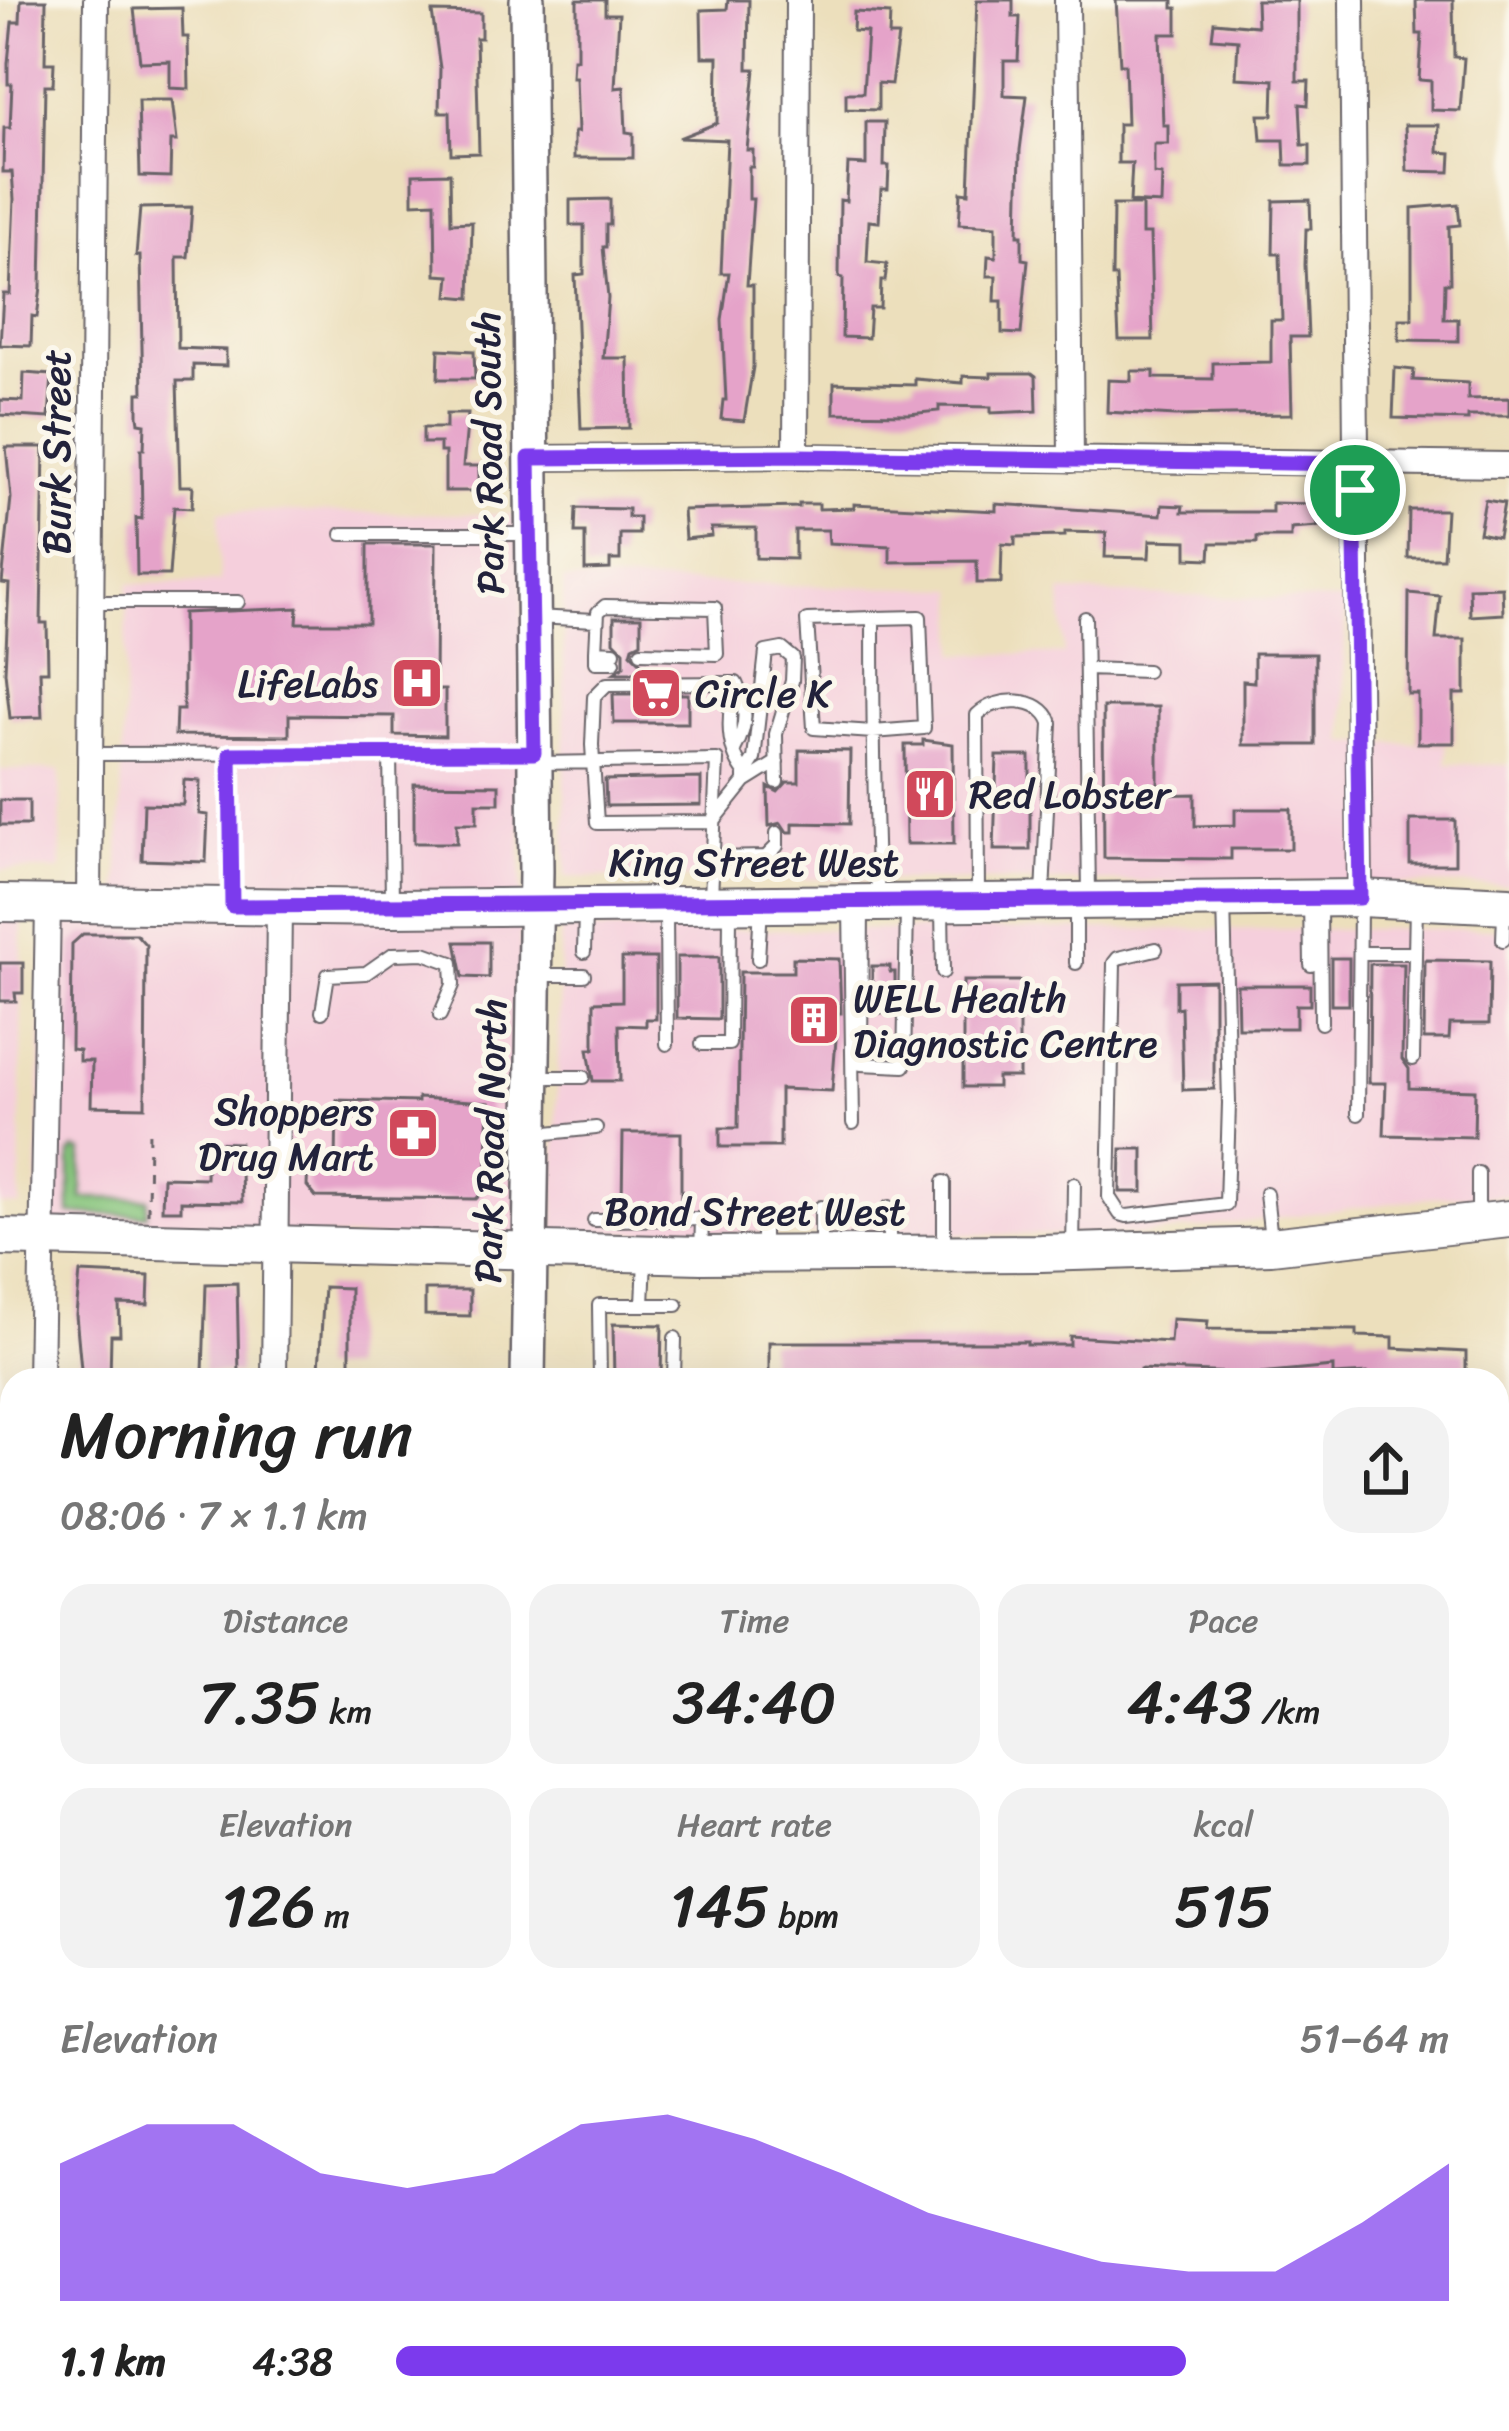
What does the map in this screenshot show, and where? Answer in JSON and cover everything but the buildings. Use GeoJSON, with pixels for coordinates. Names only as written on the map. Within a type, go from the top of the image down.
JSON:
{"type":"FeatureCollection","features":[{"type":"Feature","properties":{"kind":"main road","name":"Park Road South"},"geometry":{"type":"LineString","coordinates":[[527,0],[535,904]]}},
{"type":"Feature","properties":{"kind":"main road","name":"King Street West"},"geometry":{"type":"LineString","coordinates":[[0,903],[393,908],[1360,898],[1416,901],[1505,916]]}},
{"type":"Feature","properties":{"kind":"main road","name":"Park Road North"},"geometry":{"type":"LineString","coordinates":[[528,1368],[535,904]]}},
{"type":"Feature","properties":{"kind":"main road","name":"Bond Street West"},"geometry":{"type":"LineString","coordinates":[[0,1237],[701,1255],[763,1241],[821,1253],[1073,1252],[1169,1226],[1271,1246],[1494,1221]]}},
{"type":"Feature","properties":{"kind":"street","name":"Burk Street"},"geometry":{"type":"LineString","coordinates":[[89,904],[96,0]]}},
{"type":"Feature","properties":{"kind":"street"},"geometry":{"type":"LineString","coordinates":[[796,456],[797,0]]}},
{"type":"Feature","properties":{"kind":"street"},"geometry":{"type":"LineString","coordinates":[[1067,0],[1071,460]]}},
{"type":"Feature","properties":{"kind":"street"},"geometry":{"type":"LineString","coordinates":[[1352,0],[1360,898]]}},
{"type":"Feature","properties":{"kind":"street"},"geometry":{"type":"LineString","coordinates":[[529,458],[796,456],[1509,465]]}},
{"type":"Feature","properties":{"kind":"street"},"geometry":{"type":"LineString","coordinates":[[40,1368],[48,904]]}},
{"type":"Feature","properties":{"kind":"street"},"geometry":{"type":"LineString","coordinates":[[274,1368],[279,907]]}},
{"type":"Feature","properties":{"kind":"lane"},"geometry":{"type":"LineString","coordinates":[[342,533],[532,534]]}},
{"type":"Feature","properties":{"kind":"lane"},"geometry":{"type":"LineString","coordinates":[[92,602],[238,602]]}},
{"type":"Feature","properties":{"kind":"lane"},"geometry":{"type":"LineString","coordinates":[[614,651],[596,645],[596,620],[605,606],[716,608],[717,654],[644,652]]}},
{"type":"Feature","properties":{"kind":"lane"},"geometry":{"type":"LineString","coordinates":[[920,616],[924,728],[873,732],[814,728],[807,620],[873,618],[920,616]]}},
{"type":"Feature","properties":{"kind":"lane"},"geometry":{"type":"LineString","coordinates":[[532,617],[596,620]]}},
{"type":"Feature","properties":{"kind":"lane"},"geometry":{"type":"LineString","coordinates":[[873,618],[873,732],[903,904],[904,1066],[861,1064],[903,904],[977,715],[995,703],[1037,704],[1047,711],[1076,963]]}},
{"type":"Feature","properties":{"kind":"lane"},"geometry":{"type":"LineString","coordinates":[[1069,902],[1086,669],[1085,618]]}},
{"type":"Feature","properties":{"kind":"lane"},"geometry":{"type":"LineString","coordinates":[[713,822],[754,759],[766,652],[782,650],[793,658],[792,681],[776,734],[777,782]]}},
{"type":"Feature","properties":{"kind":"lane"},"geometry":{"type":"LineString","coordinates":[[1086,669],[1147,670]]}},
{"type":"Feature","properties":{"kind":"lane"},"geometry":{"type":"LineString","coordinates":[[713,822],[597,823],[594,698],[607,684],[736,683],[746,704],[743,733],[735,748],[745,778]]}},
{"type":"Feature","properties":{"kind":"lane"},"geometry":{"type":"LineString","coordinates":[[91,754],[390,753],[596,762],[717,760],[713,858],[758,959]]}},
{"type":"Feature","properties":{"kind":"lane"},"geometry":{"type":"LineString","coordinates":[[390,753],[393,908]]}},
{"type":"Feature","properties":{"kind":"lane"},"geometry":{"type":"LineString","coordinates":[[230,754],[232,906]]}},
{"type":"Feature","properties":{"kind":"lane"},"geometry":{"type":"LineString","coordinates":[[678,760],[678,779]]}},
{"type":"Feature","properties":{"kind":"lane"},"geometry":{"type":"LineString","coordinates":[[654,761],[654,779]]}},
{"type":"Feature","properties":{"kind":"lane"},"geometry":{"type":"LineString","coordinates":[[630,762],[630,779]]}},
{"type":"Feature","properties":{"kind":"lane"},"geometry":{"type":"LineString","coordinates":[[745,778],[777,762]]}},
{"type":"Feature","properties":{"kind":"lane"},"geometry":{"type":"LineString","coordinates":[[653,805],[653,822]]}},
{"type":"Feature","properties":{"kind":"lane"},"geometry":{"type":"LineString","coordinates":[[677,823],[678,805]]}},
{"type":"Feature","properties":{"kind":"lane"},"geometry":{"type":"LineString","coordinates":[[630,806],[630,823]]}},
{"type":"Feature","properties":{"kind":"lane"},"geometry":{"type":"LineString","coordinates":[[713,858],[766,857],[777,846],[777,833]]}},
{"type":"Feature","properties":{"kind":"lane"},"geometry":{"type":"LineString","coordinates":[[1358,1114],[1360,898]]}},
{"type":"Feature","properties":{"kind":"lane"},"geometry":{"type":"LineString","coordinates":[[1311,965],[1315,899]]}},
{"type":"Feature","properties":{"kind":"lane"},"geometry":{"type":"LineString","coordinates":[[1315,899],[1321,1023]]}},
{"type":"Feature","properties":{"kind":"lane"},"geometry":{"type":"LineString","coordinates":[[1156,949],[1114,963],[1109,1196],[1120,1214],[1169,1226],[1226,1204],[1224,900]]}},
{"type":"Feature","properties":{"kind":"lane"},"geometry":{"type":"LineString","coordinates":[[1413,1058],[1416,901]]}},
{"type":"Feature","properties":{"kind":"lane"},"geometry":{"type":"LineString","coordinates":[[584,952],[585,904]]}},
{"type":"Feature","properties":{"kind":"lane"},"geometry":{"type":"LineString","coordinates":[[666,904],[667,1044]]}},
{"type":"Feature","properties":{"kind":"lane"},"geometry":{"type":"LineString","coordinates":[[903,904],[943,972]]}},
{"type":"Feature","properties":{"kind":"lane"},"geometry":{"type":"LineString","coordinates":[[853,1123],[903,904]]}},
{"type":"Feature","properties":{"kind":"lane"},"geometry":{"type":"LineString","coordinates":[[702,1044],[729,1044],[734,905]]}},
{"type":"Feature","properties":{"kind":"lane"},"geometry":{"type":"LineString","coordinates":[[1361,953],[1414,952]]}},
{"type":"Feature","properties":{"kind":"lane"},"geometry":{"type":"LineString","coordinates":[[322,1012],[328,975],[366,973],[394,954],[424,953],[452,963],[453,986],[440,1015]]}},
{"type":"Feature","properties":{"kind":"lane"},"geometry":{"type":"LineString","coordinates":[[535,974],[584,975]]}},
{"type":"Feature","properties":{"kind":"lane"},"geometry":{"type":"LineString","coordinates":[[533,1077],[583,1077]]}},
{"type":"Feature","properties":{"kind":"lane"},"geometry":{"type":"LineString","coordinates":[[532,1135],[596,1128]]}},
{"type":"Feature","properties":{"kind":"lane"},"geometry":{"type":"LineString","coordinates":[[1478,1173],[1494,1221]]}},
{"type":"Feature","properties":{"kind":"lane"},"geometry":{"type":"LineString","coordinates":[[944,1182],[944,1253]]}},
{"type":"Feature","properties":{"kind":"lane"},"geometry":{"type":"LineString","coordinates":[[1073,1252],[1074,1184]]}},
{"type":"Feature","properties":{"kind":"lane"},"geometry":{"type":"LineString","coordinates":[[1266,1193],[1271,1246]]}},
{"type":"Feature","properties":{"kind":"lane"},"geometry":{"type":"LineString","coordinates":[[821,1207],[821,1253]]}},
{"type":"Feature","properties":{"kind":"lane"},"geometry":{"type":"LineString","coordinates":[[889,1207],[889,1253]]}},
{"type":"Feature","properties":{"kind":"lane"},"geometry":{"type":"LineString","coordinates":[[594,1220],[702,1219],[701,1255]]}},
{"type":"Feature","properties":{"kind":"lane"},"geometry":{"type":"LineString","coordinates":[[643,1305],[645,1254]]}},
{"type":"Feature","properties":{"kind":"lane"},"geometry":{"type":"LineString","coordinates":[[600,1368],[599,1305],[677,1305]]}},
{"type":"Feature","properties":{"kind":"lane"},"geometry":{"type":"LineString","coordinates":[[674,1368],[675,1338]]}},
{"type":"Feature","properties":{"kind":"path"},"geometry":{"type":"LineString","coordinates":[[148,1214],[149,1126]]}},
{"type":"Feature","properties":{"kind":"shaded area"},"geometry":{"type":"Polygon","coordinates":[[[219,511],[523,515],[519,1243],[36,1228],[44,893],[118,893],[128,584],[220,582],[219,511]]]}},
{"type":"Feature","properties":{"kind":"shaded area"},"geometry":{"type":"Polygon","coordinates":[[[563,580],[956,589],[956,654],[1064,654],[1061,592],[1345,601],[1344,742],[1446,745],[1446,764],[1509,765],[1509,885],[566,877],[563,580]]]}},
{"type":"Feature","properties":{"kind":"shaded area"},"geometry":{"type":"Polygon","coordinates":[[[0,770],[60,770],[61,870],[0,870],[0,770]]]}},
{"type":"Feature","properties":{"kind":"shaded area"},"geometry":{"type":"Polygon","coordinates":[[[0,918],[22,918],[20,1206],[0,1205],[0,918]]]}},
{"type":"Feature","properties":{"kind":"shaded area"},"geometry":{"type":"Polygon","coordinates":[[[1509,929],[1509,1196],[1437,1197],[1145,1235],[554,1233],[561,930],[1509,929]]]}},
{"type":"Feature","properties":{"kind":"green space"},"geometry":{"type":"Polygon","coordinates":[[[75,1149],[82,1151],[82,1198],[148,1199],[147,1215],[70,1214],[70,1154],[75,1149]]]}},
{"type":"Feature","properties":{"kind":"place","name":"LifeLabs"},"geometry":{"type":"Point","coordinates":[417,683]}},
{"type":"Feature","properties":{"kind":"place","name":"Circle K"},"geometry":{"type":"Point","coordinates":[656,693]}},
{"type":"Feature","properties":{"kind":"place","name":"Red Lobster"},"geometry":{"type":"Point","coordinates":[930,794]}},
{"type":"Feature","properties":{"kind":"place","name":"WELL Health Diagnostic Centre"},"geometry":{"type":"Point","coordinates":[814,1020]}},
{"type":"Feature","properties":{"kind":"place","name":"Shoppers Drug Mart"},"geometry":{"type":"Point","coordinates":[413,1133]}},
{"type":"Feature","properties":{"kind":"route"},"geometry":{"type":"LineString","coordinates":[[796,456],[1354,464],[1355,490],[1360,898],[232,906],[230,754],[534,753],[529,458],[796,456]]}}]}
